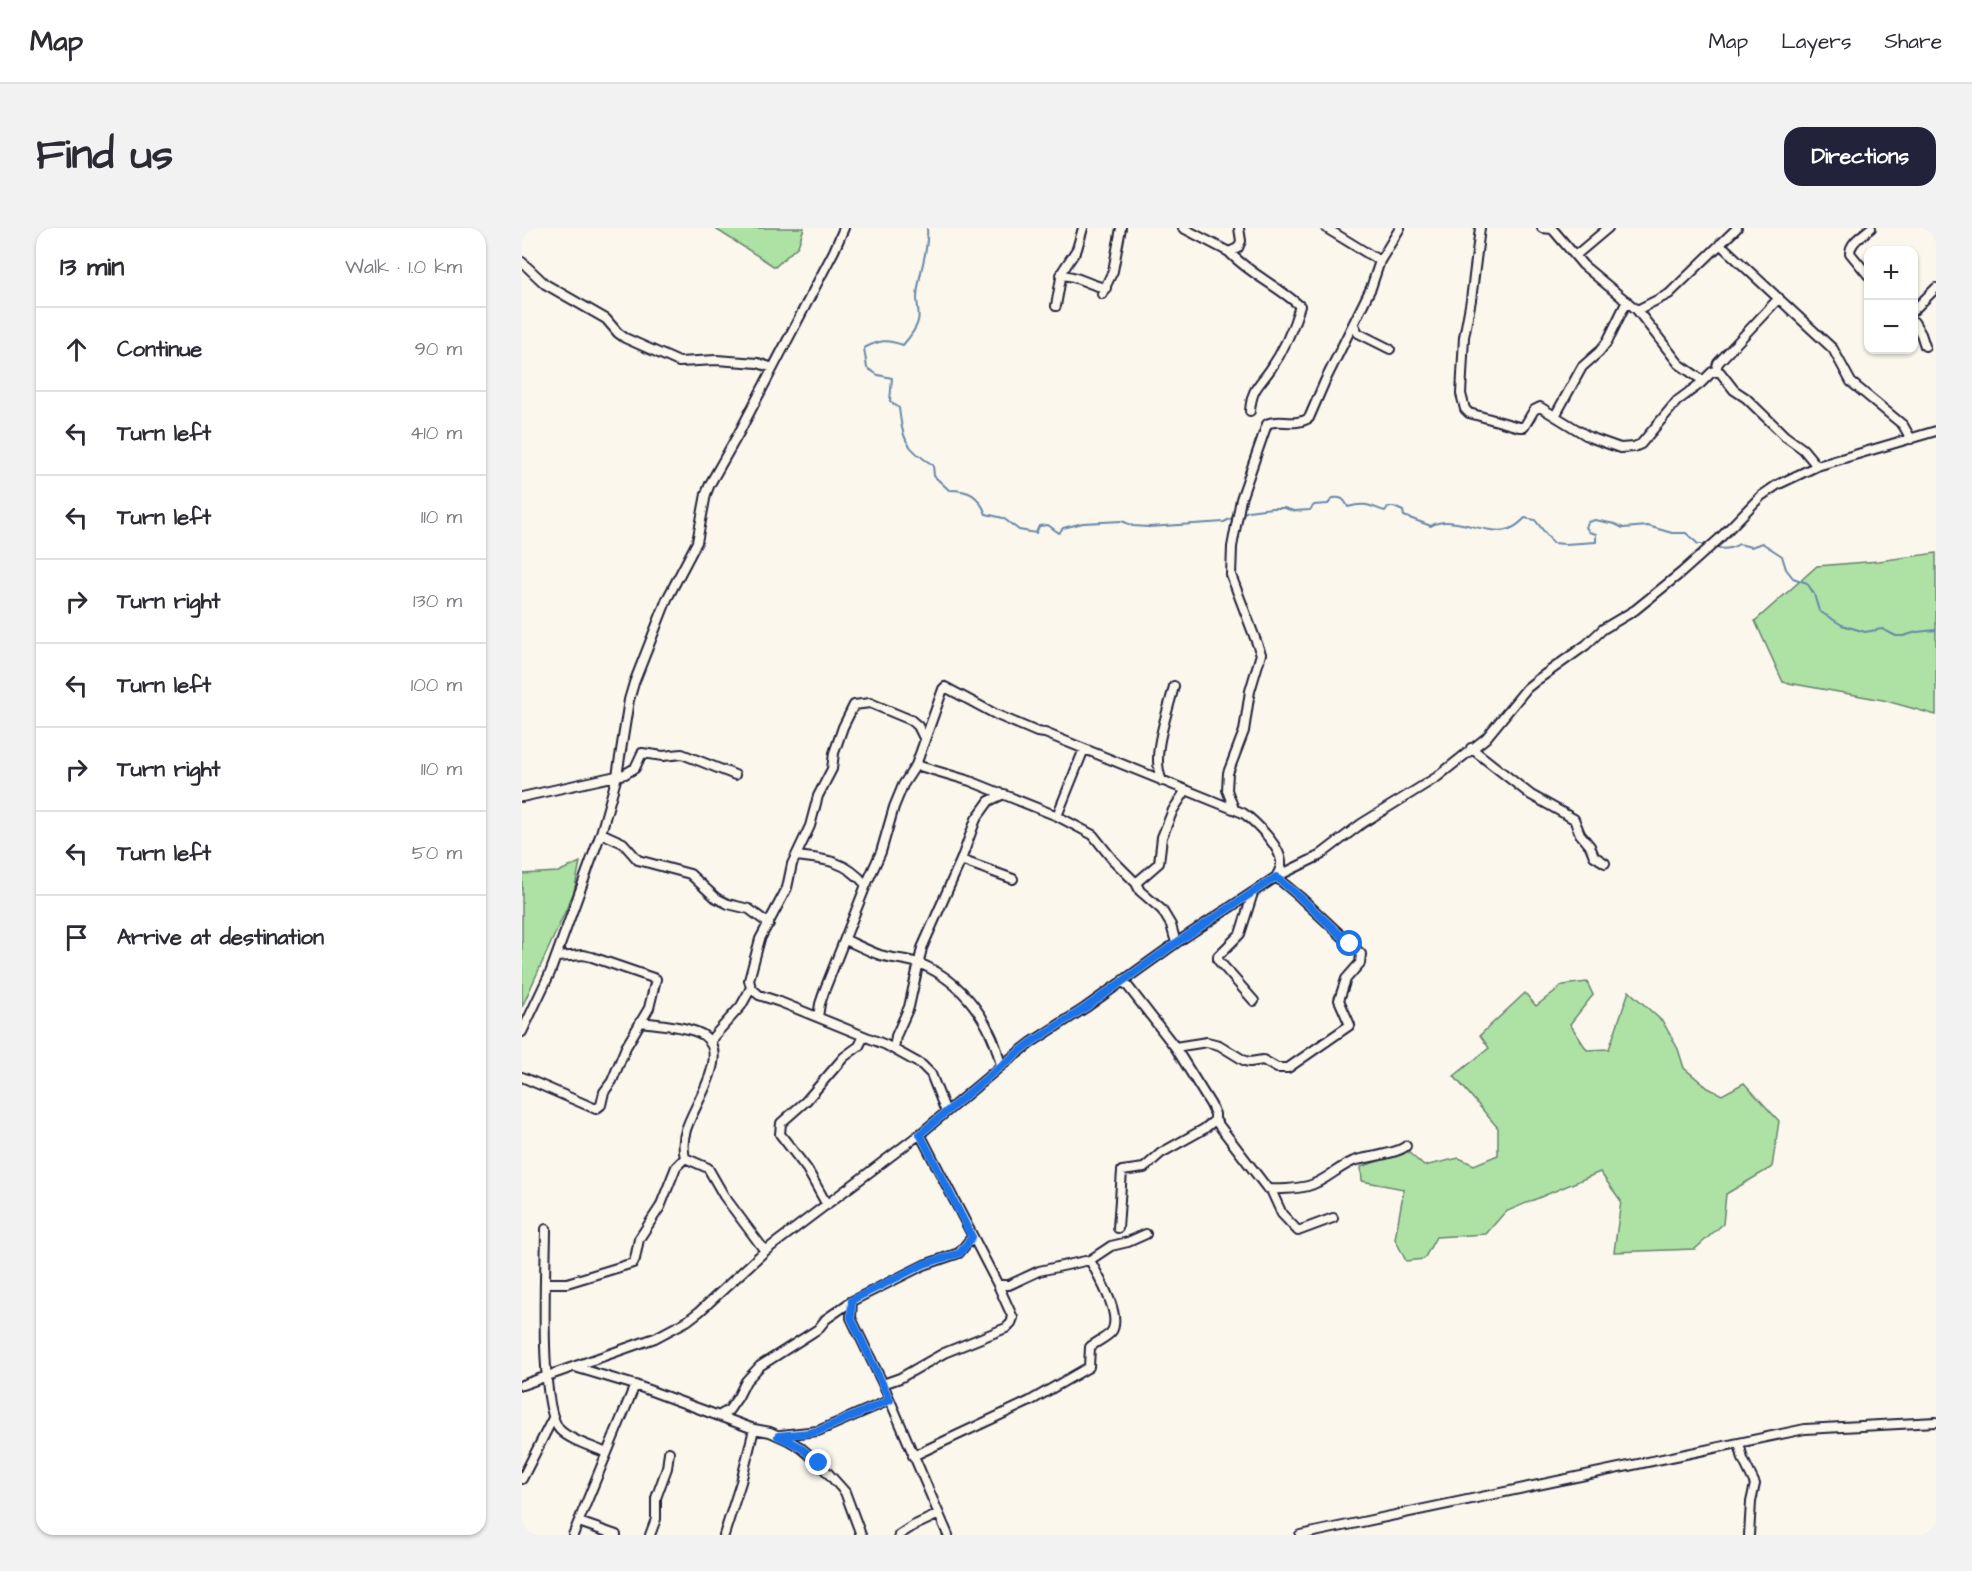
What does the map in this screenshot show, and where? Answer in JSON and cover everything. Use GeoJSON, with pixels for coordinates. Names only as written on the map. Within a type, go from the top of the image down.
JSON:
{"type":"FeatureCollection","features":[{"type":"Feature","properties":{"kind":"street"},"geometry":{"type":"LineString","coordinates":[[522,1032],[557,957],[601,833],[617,776],[634,683],[667,599],[697,542],[706,494],[844,228]]}},
{"type":"Feature","properties":{"kind":"street"},"geometry":{"type":"LineString","coordinates":[[1056,306],[1061,275],[1077,249],[1083,228]]}},
{"type":"Feature","properties":{"kind":"street"},"geometry":{"type":"LineString","coordinates":[[1061,275],[1075,277],[1104,291],[1113,271],[1121,228]]}},
{"type":"Feature","properties":{"kind":"street"},"geometry":{"type":"LineString","coordinates":[[1183,228],[1229,252],[1240,264],[1274,285],[1300,306],[1292,332],[1270,370],[1252,394],[1250,411]]}},
{"type":"Feature","properties":{"kind":"street"},"geometry":{"type":"LineString","coordinates":[[1229,252],[1239,248],[1241,242],[1239,228]]}},
{"type":"Feature","properties":{"kind":"street"},"geometry":{"type":"LineString","coordinates":[[1234,809],[1227,790],[1228,773],[1244,731],[1250,691],[1262,654],[1231,575],[1232,547],[1241,499],[1267,424],[1272,422],[1286,424],[1306,421],[1309,418],[1371,288],[1380,261],[1400,228]]}},
{"type":"Feature","properties":{"kind":"street"},"geometry":{"type":"LineString","coordinates":[[1480,228],[1464,337],[1461,394],[1465,409],[1474,416],[1519,427],[1524,427],[1540,407],[1589,437],[1620,448],[1641,444],[1677,401],[1716,370],[1718,363],[1779,298]]}},
{"type":"Feature","properties":{"kind":"street"},"geometry":{"type":"LineString","coordinates":[[1542,228],[1552,229],[1582,265],[1637,310],[1673,358],[1702,380]]}},
{"type":"Feature","properties":{"kind":"street"},"geometry":{"type":"LineString","coordinates":[[1576,255],[1608,228]]}},
{"type":"Feature","properties":{"kind":"street"},"geometry":{"type":"LineString","coordinates":[[1637,310],[1669,294],[1737,228]]}},
{"type":"Feature","properties":{"kind":"street"},"geometry":{"type":"LineString","coordinates":[[1864,269],[1850,253],[1850,249],[1851,245],[1871,228]]}},
{"type":"Feature","properties":{"kind":"street"},"geometry":{"type":"LineString","coordinates":[[1331,229],[1380,261]]}},
{"type":"Feature","properties":{"kind":"street"},"geometry":{"type":"LineString","coordinates":[[1720,244],[1833,349],[1851,382],[1903,425],[1911,439]]}},
{"type":"Feature","properties":{"kind":"street"},"geometry":{"type":"LineString","coordinates":[[522,262],[545,284],[606,319],[625,338],[674,361],[716,360],[758,363],[773,368]]}},
{"type":"Feature","properties":{"kind":"street"},"geometry":{"type":"LineString","coordinates":[[1918,306],[1936,288]]}},
{"type":"Feature","properties":{"kind":"street"},"geometry":{"type":"LineString","coordinates":[[1555,416],[1582,367],[1599,352],[1606,342],[1627,301]]}},
{"type":"Feature","properties":{"kind":"street"},"geometry":{"type":"LineString","coordinates":[[1354,325],[1358,333],[1390,349]]}},
{"type":"Feature","properties":{"kind":"street"},"geometry":{"type":"LineString","coordinates":[[1918,329],[1925,346]]}},
{"type":"Feature","properties":{"kind":"street"},"geometry":{"type":"LineString","coordinates":[[1716,370],[1734,390],[1746,398],[1785,436],[1803,449],[1817,466]]}},
{"type":"Feature","properties":{"kind":"street"},"geometry":{"type":"LineString","coordinates":[[522,1385],[655,1338],[687,1321],[765,1251],[920,1134],[1001,1066],[1176,943],[1276,877],[1319,856],[1361,824],[1437,777],[1494,730],[1527,688],[1581,649],[1604,629],[1635,610],[1719,539],[1761,496],[1777,485],[1817,466],[1936,431]]}},
{"type":"Feature","properties":{"kind":"street"},"geometry":{"type":"LineString","coordinates":[[1162,781],[1158,767],[1159,741],[1174,686]]}},
{"type":"Feature","properties":{"kind":"street"},"geometry":{"type":"LineString","coordinates":[[818,1017],[823,996],[881,852],[900,792],[916,765],[924,738],[945,687],[997,715],[1234,809],[1248,817],[1277,849],[1281,867],[1276,877]]}},
{"type":"Feature","properties":{"kind":"street"},"geometry":{"type":"LineString","coordinates":[[924,738],[918,726],[911,720],[870,703],[854,705],[834,753],[832,769],[818,796],[814,817],[792,864],[787,888],[758,946],[749,980],[751,988],[759,995],[894,1049],[928,1069],[946,1112]]}},
{"type":"Feature","properties":{"kind":"street"},"geometry":{"type":"LineString","coordinates":[[1471,748],[1531,795],[1574,819],[1580,834],[1590,846],[1594,856],[1605,863]]}},
{"type":"Feature","properties":{"kind":"street"},"geometry":{"type":"LineString","coordinates":[[1057,816],[1084,749]]}},
{"type":"Feature","properties":{"kind":"street"},"geometry":{"type":"LineString","coordinates":[[522,797],[631,771],[642,753],[663,756],[682,754],[735,775]]}},
{"type":"Feature","properties":{"kind":"street"},"geometry":{"type":"LineString","coordinates":[[916,765],[1004,794],[1057,816],[1093,835],[1136,883],[1140,891],[1167,916],[1176,943]]}},
{"type":"Feature","properties":{"kind":"street"},"geometry":{"type":"LineString","coordinates":[[1136,883],[1160,863],[1162,837],[1173,810],[1186,790]]}},
{"type":"Feature","properties":{"kind":"street"},"geometry":{"type":"LineString","coordinates":[[894,1049],[898,1029],[909,1007],[922,948],[961,860],[976,819],[983,807],[994,797],[1004,794]]}},
{"type":"Feature","properties":{"kind":"street"},"geometry":{"type":"LineString","coordinates":[[601,833],[623,843],[638,860],[690,874],[716,898],[749,909],[769,924]]}},
{"type":"Feature","properties":{"kind":"street"},"geometry":{"type":"LineString","coordinates":[[796,856],[835,862],[856,873],[866,885]]}},
{"type":"Feature","properties":{"kind":"street"},"geometry":{"type":"LineString","coordinates":[[961,860],[1012,879]]}},
{"type":"Feature","properties":{"kind":"street"},"geometry":{"type":"LineString","coordinates":[[1175,1047],[1182,1048],[1200,1042],[1214,1043],[1245,1061],[1263,1060],[1283,1069],[1288,1068],[1350,1025],[1339,1000],[1347,980],[1360,963],[1360,954],[1276,877]]}},
{"type":"Feature","properties":{"kind":"street"},"geometry":{"type":"LineString","coordinates":[[1253,892],[1240,934],[1218,956],[1218,960],[1254,1001]]}},
{"type":"Feature","properties":{"kind":"street"},"geometry":{"type":"LineString","coordinates":[[846,940],[879,954],[919,963],[955,985],[970,1001],[991,1034],[1001,1066]]}},
{"type":"Feature","properties":{"kind":"street"},"geometry":{"type":"LineString","coordinates":[[522,1077],[596,1109],[601,1105],[604,1092],[612,1081],[626,1047],[649,1008],[656,978],[583,955],[557,957]]}},
{"type":"Feature","properties":{"kind":"street"},"geometry":{"type":"LineString","coordinates":[[1123,980],[1175,1047],[1211,1105],[1215,1120],[1253,1168],[1263,1185],[1271,1190],[1282,1214],[1298,1231],[1333,1218]]}},
{"type":"Feature","properties":{"kind":"street"},"geometry":{"type":"LineString","coordinates":[[710,1043],[741,1006],[751,988]]}},
{"type":"Feature","properties":{"kind":"street"},"geometry":{"type":"LineString","coordinates":[[546,1283],[567,1283],[633,1263],[639,1239],[660,1207],[676,1167],[685,1158],[685,1132],[715,1061],[710,1043],[703,1036],[691,1030],[639,1022]]}},
{"type":"Feature","properties":{"kind":"street"},"geometry":{"type":"LineString","coordinates":[[827,1205],[807,1169],[780,1134],[779,1128],[781,1123],[806,1101],[844,1057],[859,1046],[864,1036]]}},
{"type":"Feature","properties":{"kind":"street"},"geometry":{"type":"LineString","coordinates":[[1118,1228],[1122,1171],[1144,1168],[1161,1153],[1204,1129],[1215,1120]]}},
{"type":"Feature","properties":{"kind":"street"},"geometry":{"type":"LineString","coordinates":[[883,1384],[900,1378],[944,1353],[1006,1328],[1012,1318],[998,1284],[920,1134]]}},
{"type":"Feature","properties":{"kind":"street"},"geometry":{"type":"LineString","coordinates":[[1271,1190],[1307,1186],[1319,1182],[1346,1164],[1399,1151],[1406,1146]]}},
{"type":"Feature","properties":{"kind":"street"},"geometry":{"type":"LineString","coordinates":[[685,1158],[708,1168],[724,1196],[765,1251]]}},
{"type":"Feature","properties":{"kind":"street"},"geometry":{"type":"LineString","coordinates":[[546,1229],[546,1283],[543,1309],[547,1378],[553,1418],[567,1436],[606,1453]]}},
{"type":"Feature","properties":{"kind":"street"},"geometry":{"type":"LineString","coordinates":[[998,1284],[1009,1285],[1039,1271],[1090,1260],[1111,1246],[1146,1234]]}},
{"type":"Feature","properties":{"kind":"street"},"geometry":{"type":"LineString","coordinates":[[720,1415],[729,1410],[746,1381],[760,1366],[818,1329],[826,1319],[852,1300],[924,1264],[960,1253],[972,1237]]}},
{"type":"Feature","properties":{"kind":"street"},"geometry":{"type":"LineString","coordinates":[[913,1456],[1029,1401],[1089,1367],[1090,1347],[1112,1332],[1114,1318],[1111,1303],[1090,1260]]}},
{"type":"Feature","properties":{"kind":"street"},"geometry":{"type":"LineString","coordinates":[[852,1300],[851,1318],[883,1384],[948,1535]]}},
{"type":"Feature","properties":{"kind":"street"},"geometry":{"type":"LineString","coordinates":[[577,1367],[720,1415],[778,1436],[800,1447],[814,1458],[845,1492],[861,1535]]}},
{"type":"Feature","properties":{"kind":"street"},"geometry":{"type":"LineString","coordinates":[[573,1535],[635,1385]]}},
{"type":"Feature","properties":{"kind":"street"},"geometry":{"type":"LineString","coordinates":[[778,1436],[818,1431],[890,1400]]}},
{"type":"Feature","properties":{"kind":"street"},"geometry":{"type":"LineString","coordinates":[[522,1479],[553,1418]]}},
{"type":"Feature","properties":{"kind":"street"},"geometry":{"type":"LineString","coordinates":[[1300,1535],[1805,1429],[1936,1422]]}},
{"type":"Feature","properties":{"kind":"street"},"geometry":{"type":"LineString","coordinates":[[724,1535],[754,1429]]}},
{"type":"Feature","properties":{"kind":"street"},"geometry":{"type":"LineString","coordinates":[[1739,1443],[1743,1459],[1755,1484],[1751,1502],[1749,1535]]}},
{"type":"Feature","properties":{"kind":"street"},"geometry":{"type":"LineString","coordinates":[[650,1535],[656,1520],[657,1494],[667,1468],[669,1452]]}},
{"type":"Feature","properties":{"kind":"street"},"geometry":{"type":"LineString","coordinates":[[899,1535],[939,1514]]}},
{"type":"Feature","properties":{"kind":"street"},"geometry":{"type":"LineString","coordinates":[[579,1522],[616,1535]]}},
{"type":"Feature","properties":{"kind":"green space"},"geometry":{"type":"Polygon","coordinates":[[[714,228],[804,228],[798,246],[775,267],[714,228]]]}},
{"type":"Feature","properties":{"kind":"green space"},"geometry":{"type":"Polygon","coordinates":[[[1936,553],[1936,715],[1883,700],[1783,682],[1755,621],[1817,566],[1936,553]]]}},
{"type":"Feature","properties":{"kind":"green space"},"geometry":{"type":"Polygon","coordinates":[[[580,862],[574,892],[522,1007],[522,874],[558,872],[580,862]]]}},
{"type":"Feature","properties":{"kind":"green space"},"geometry":{"type":"Polygon","coordinates":[[[1587,982],[1593,995],[1570,1024],[1587,1050],[1609,1049],[1629,991],[1663,1022],[1678,1049],[1684,1068],[1708,1088],[1722,1095],[1744,1083],[1779,1121],[1772,1167],[1726,1194],[1723,1224],[1695,1249],[1614,1252],[1621,1201],[1600,1172],[1505,1212],[1486,1234],[1436,1237],[1424,1259],[1406,1261],[1395,1239],[1404,1189],[1362,1181],[1361,1167],[1407,1151],[1424,1166],[1459,1158],[1474,1165],[1498,1155],[1498,1128],[1454,1076],[1489,1048],[1480,1035],[1525,993],[1536,1006],[1563,985],[1587,982]]]}},
{"type":"Feature","properties":{"kind":"waterway"},"geometry":{"type":"LineString","coordinates":[[927,228],[917,298],[919,318],[916,328],[903,345],[883,341],[864,348],[867,368],[878,375],[892,378],[890,401],[899,408],[907,442],[916,453],[933,465],[934,476],[949,490],[968,493],[980,502],[986,514],[1003,518],[1019,530],[1036,533],[1039,526],[1048,525],[1059,533],[1063,528],[1083,523],[1122,521],[1133,526],[1149,527],[1224,522],[1236,516]]}},
{"type":"Feature","properties":{"kind":"waterway"},"geometry":{"type":"LineString","coordinates":[[1242,514],[1272,508],[1294,511],[1310,510],[1314,505],[1328,504],[1333,498],[1341,498],[1348,507],[1363,505],[1385,511],[1388,507],[1394,507],[1403,511],[1404,516],[1431,526],[1449,522],[1501,531],[1512,528],[1525,518],[1535,520],[1553,543],[1596,542],[1596,534],[1589,532],[1586,527],[1588,522],[1595,520],[1623,528],[1648,526],[1672,533],[1686,533],[1698,544],[1708,544]]}},
{"type":"Feature","properties":{"kind":"waterway"},"geometry":{"type":"LineString","coordinates":[[1714,547],[1726,548],[1739,544],[1751,547],[1762,543],[1782,556],[1786,569],[1793,578],[1807,583],[1814,594],[1819,611],[1842,625],[1865,632],[1882,629],[1896,636],[1936,630]]}},
{"type":"Feature","properties":{"kind":"route"},"geometry":{"type":"LineString","coordinates":[[819,1463],[800,1447],[778,1436],[818,1431],[890,1400],[851,1318],[852,1300],[924,1264],[960,1253],[972,1237],[920,1134],[1032,1042],[1276,877],[1350,944]]}}]}
